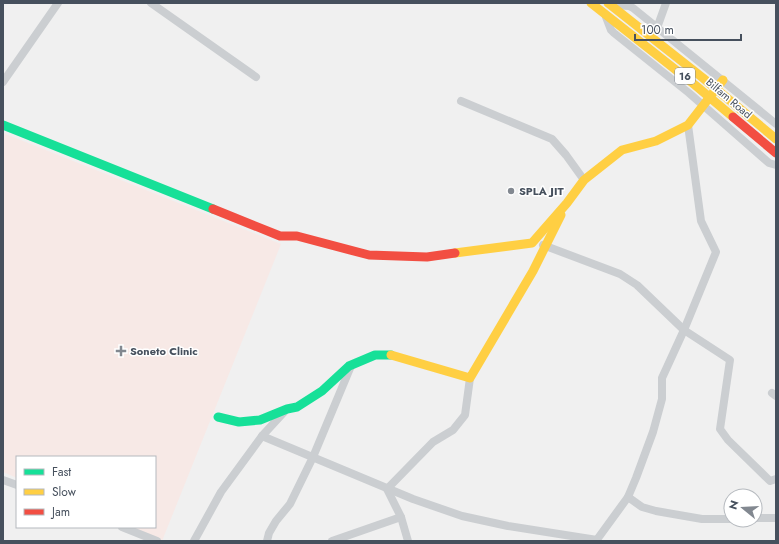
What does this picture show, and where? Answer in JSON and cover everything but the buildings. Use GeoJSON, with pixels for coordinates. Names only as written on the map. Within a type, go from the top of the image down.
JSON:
{"type":"FeatureCollection","features":[{"type":"Feature","properties":{"kind":"street"},"geometry":{"type":"LineString","coordinates":[[3,82],[58,3]]}},
{"type":"Feature","properties":{"kind":"street"},"geometry":{"type":"LineString","coordinates":[[151,3],[256,77]]}},
{"type":"Feature","properties":{"kind":"street","name":"Bilfam Road"},"geometry":{"type":"LineString","coordinates":[[591,3],[710,97],[776,153]]}},
{"type":"Feature","properties":{"kind":"street"},"geometry":{"type":"LineString","coordinates":[[657,28],[666,3]]}},
{"type":"Feature","properties":{"kind":"street"},"geometry":{"type":"LineString","coordinates":[[610,4],[629,6],[776,124]]}},
{"type":"Feature","properties":{"kind":"street","name":"16"},"geometry":{"type":"LineString","coordinates":[[610,4],[776,139]]}},
{"type":"Feature","properties":{"kind":"street"},"geometry":{"type":"LineString","coordinates":[[604,12],[611,30],[614,33],[769,162],[776,165]]}},
{"type":"Feature","properties":{"kind":"street"},"geometry":{"type":"LineString","coordinates":[[532,243],[568,203],[584,180],[622,150],[656,141],[688,125],[723,80]]}},
{"type":"Feature","properties":{"kind":"street"},"geometry":{"type":"LineString","coordinates":[[461,101],[552,139],[584,180]]}},
{"type":"Feature","properties":{"kind":"street"},"geometry":{"type":"LineString","coordinates":[[3,125],[280,236],[297,236],[369,255],[427,257],[532,243],[546,245],[620,274],[637,285],[684,330],[730,360],[720,429],[728,440],[770,481],[776,479]]}},
{"type":"Feature","properties":{"kind":"street"},"geometry":{"type":"LineString","coordinates":[[262,436],[413,500],[462,516],[508,526],[596,541],[628,497],[636,478],[653,432],[662,399],[662,378],[684,330],[716,252],[701,221],[688,125]]}},
{"type":"Feature","properties":{"kind":"street"},"geometry":{"type":"LineString","coordinates":[[387,488],[433,442],[453,430],[465,416],[470,378],[533,271],[568,203]]}},
{"type":"Feature","properties":{"kind":"street"},"geometry":{"type":"LineString","coordinates":[[218,417],[239,422],[260,420],[287,409],[297,407],[322,391],[351,365],[375,355],[392,355],[470,378]]}},
{"type":"Feature","properties":{"kind":"street"},"geometry":{"type":"LineString","coordinates":[[267,541],[269,533],[276,520],[290,504],[313,457],[351,365]]}},
{"type":"Feature","properties":{"kind":"street"},"geometry":{"type":"LineString","coordinates":[[194,541],[221,492],[262,436],[287,409]]}},
{"type":"Feature","properties":{"kind":"street"},"geometry":{"type":"LineString","coordinates":[[3,480],[16,485]]}},
{"type":"Feature","properties":{"kind":"street"},"geometry":{"type":"LineString","coordinates":[[387,488],[402,517],[408,541]]}},
{"type":"Feature","properties":{"kind":"street"},"geometry":{"type":"LineString","coordinates":[[628,497],[642,506],[656,511],[702,519],[723,519]]}},
{"type":"Feature","properties":{"kind":"street"},"geometry":{"type":"LineString","coordinates":[[332,541],[402,517]]}},
{"type":"Feature","properties":{"kind":"street"},"geometry":{"type":"LineString","coordinates":[[763,518],[776,518]]}},
{"type":"Feature","properties":{"kind":"street"},"geometry":{"type":"LineString","coordinates":[[124,528],[157,541]]}},
{"type":"Feature","properties":{"kind":"shaded area","name":"Soneto Clinic"},"geometry":{"type":"Polygon","coordinates":[[[3,133],[281,244],[162,541],[132,528],[156,528],[156,456],[16,456],[16,478],[3,472],[3,133]]]}},
{"type":"Feature","properties":{"kind":"traffic: fast"},"geometry":{"type":"LineString","coordinates":[[3,125],[213,209]]}},
{"type":"Feature","properties":{"kind":"traffic: fast"},"geometry":{"type":"LineString","coordinates":[[218,417],[239,422],[260,420],[287,409],[297,407],[322,391],[349,366],[375,355],[391,355]]}},
{"type":"Feature","properties":{"kind":"traffic: slow"},"geometry":{"type":"LineString","coordinates":[[591,3],[733,117]]}},
{"type":"Feature","properties":{"kind":"traffic: slow"},"geometry":{"type":"LineString","coordinates":[[608,3],[703,78],[776,139]]}},
{"type":"Feature","properties":{"kind":"traffic: slow"},"geometry":{"type":"LineString","coordinates":[[455,253],[532,243],[567,203],[584,180],[622,150],[656,141],[688,125],[723,80]]}},
{"type":"Feature","properties":{"kind":"traffic: slow"},"geometry":{"type":"LineString","coordinates":[[391,355],[470,378],[533,271],[561,215]]}},
{"type":"Feature","properties":{"kind":"traffic: jam"},"geometry":{"type":"LineString","coordinates":[[733,117],[776,153]]}},
{"type":"Feature","properties":{"kind":"traffic: jam"},"geometry":{"type":"LineString","coordinates":[[213,209],[280,236],[297,236],[369,255],[427,257],[455,253]]}},
{"type":"Feature","properties":{"kind":"place","name":"SPLA JIT"},"geometry":{"type":"Point","coordinates":[511,191]}},
{"type":"Feature","properties":{"kind":"place","name":"Soneto Clinic"},"geometry":{"type":"Point","coordinates":[121,351]}}]}
